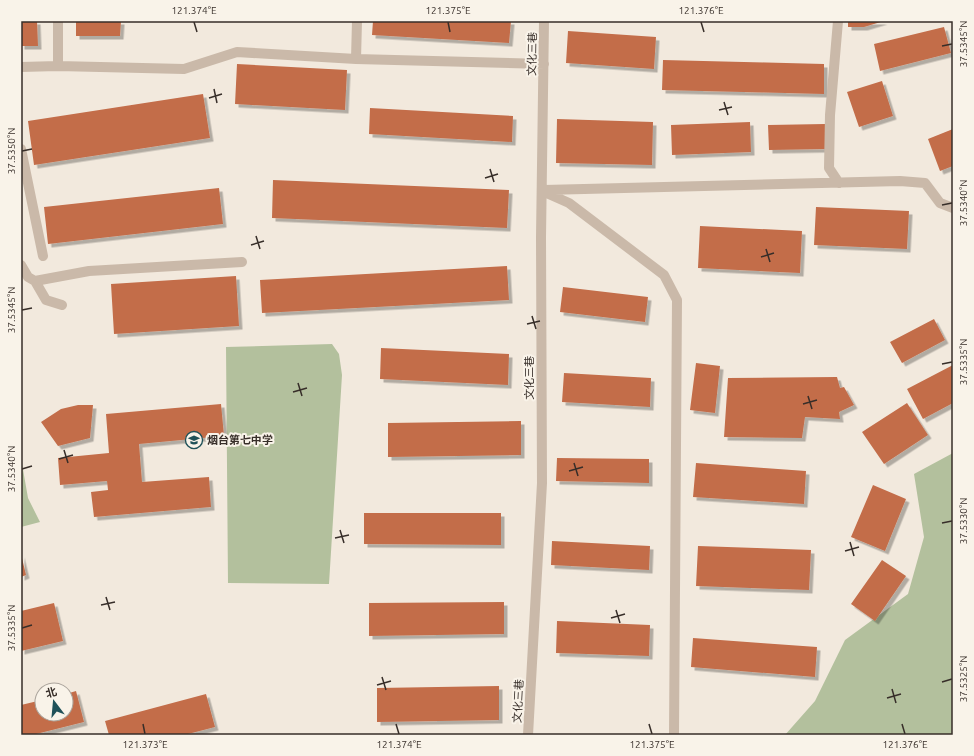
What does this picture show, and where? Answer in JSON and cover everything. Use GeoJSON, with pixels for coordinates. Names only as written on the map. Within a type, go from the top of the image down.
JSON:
{"type":"FeatureCollection","features":[{"type":"Feature","properties":{"kind":"lane"},"geometry":{"type":"LineString","coordinates":[[58,21],[58,66]]}},
{"type":"Feature","properties":{"kind":"lane"},"geometry":{"type":"LineString","coordinates":[[356,59],[357,21]]}},
{"type":"Feature","properties":{"kind":"lane","name":"文化三巷"},"geometry":{"type":"LineString","coordinates":[[528,735],[542,483],[542,190],[544,21]]}},
{"type":"Feature","properties":{"kind":"lane"},"geometry":{"type":"LineString","coordinates":[[838,21],[830,115],[829,168],[839,183]]}},
{"type":"Feature","properties":{"kind":"lane"},"geometry":{"type":"LineString","coordinates":[[21,67],[58,66],[184,69],[237,52],[356,59],[544,64]]}},
{"type":"Feature","properties":{"kind":"lane"},"geometry":{"type":"LineString","coordinates":[[21,149],[43,256]]}},
{"type":"Feature","properties":{"kind":"lane"},"geometry":{"type":"LineString","coordinates":[[542,190],[900,182],[925,184],[940,203],[953,208]]}},
{"type":"Feature","properties":{"kind":"lane"},"geometry":{"type":"LineString","coordinates":[[542,190],[569,203],[664,275],[677,300],[674,735]]}},
{"type":"Feature","properties":{"kind":"lane"},"geometry":{"type":"LineString","coordinates":[[34,281],[89,271],[242,262]]}},
{"type":"Feature","properties":{"kind":"lane"},"geometry":{"type":"LineString","coordinates":[[21,265],[28,277],[34,281],[46,300],[62,305]]}},
{"type":"Feature","properties":{"kind":"green space"},"geometry":{"type":"Polygon","coordinates":[[[332,344],[339,354],[342,375],[329,584],[228,583],[226,347],[332,344]]]}},
{"type":"Feature","properties":{"kind":"green space"},"geometry":{"type":"Polygon","coordinates":[[[953,453],[953,735],[785,735],[815,701],[845,640],[908,594],[924,537],[914,474],[953,453]]]}},
{"type":"Feature","properties":{"kind":"green space"},"geometry":{"type":"Polygon","coordinates":[[[21,458],[28,498],[40,522],[21,527],[21,458]]]}},
{"type":"Feature","properties":{"kind":"building"},"geometry":{"type":"Polygon","coordinates":[[[21,21],[37,21],[38,46],[21,46],[21,21]]]}},
{"type":"Feature","properties":{"kind":"building"},"geometry":{"type":"Polygon","coordinates":[[[76,21],[121,21],[120,36],[76,36],[76,21]]]}},
{"type":"Feature","properties":{"kind":"building"},"geometry":{"type":"Polygon","coordinates":[[[373,21],[511,21],[509,43],[372,35],[373,21]]]}},
{"type":"Feature","properties":{"kind":"building"},"geometry":{"type":"Polygon","coordinates":[[[848,21],[884,21],[864,27],[848,27],[848,21]]]}},
{"type":"Feature","properties":{"kind":"building"},"geometry":{"type":"Polygon","coordinates":[[[944,27],[951,53],[880,71],[874,44],[944,27]]]}},
{"type":"Feature","properties":{"kind":"building"},"geometry":{"type":"Polygon","coordinates":[[[568,31],[656,37],[654,69],[566,63],[568,31]]]}},
{"type":"Feature","properties":{"kind":"building"},"geometry":{"type":"Polygon","coordinates":[[[663,60],[824,64],[824,94],[662,90],[663,60]]]}},
{"type":"Feature","properties":{"kind":"building"},"geometry":{"type":"Polygon","coordinates":[[[237,64],[347,70],[345,110],[235,104],[237,64]]]}},
{"type":"Feature","properties":{"kind":"building"},"geometry":{"type":"Polygon","coordinates":[[[882,81],[893,116],[859,127],[847,92],[882,81]]]}},
{"type":"Feature","properties":{"kind":"building"},"geometry":{"type":"Polygon","coordinates":[[[203,94],[210,138],[34,165],[28,121],[203,94]]]}},
{"type":"Feature","properties":{"kind":"building"},"geometry":{"type":"Polygon","coordinates":[[[370,108],[513,116],[512,142],[369,134],[370,108]]]}},
{"type":"Feature","properties":{"kind":"building"},"geometry":{"type":"Polygon","coordinates":[[[557,119],[653,122],[652,165],[556,163],[557,119]]]}},
{"type":"Feature","properties":{"kind":"building"},"geometry":{"type":"Polygon","coordinates":[[[750,122],[751,152],[672,155],[671,125],[750,122]]]}},
{"type":"Feature","properties":{"kind":"building"},"geometry":{"type":"Polygon","coordinates":[[[825,124],[825,149],[769,150],[768,125],[825,124]]]}},
{"type":"Feature","properties":{"kind":"building"},"geometry":{"type":"Polygon","coordinates":[[[953,129],[953,166],[940,171],[928,139],[953,129]]]}},
{"type":"Feature","properties":{"kind":"building"},"geometry":{"type":"Polygon","coordinates":[[[273,180],[509,190],[507,228],[272,218],[273,180]]]}},
{"type":"Feature","properties":{"kind":"building"},"geometry":{"type":"Polygon","coordinates":[[[219,188],[223,224],[48,244],[44,207],[219,188]]]}},
{"type":"Feature","properties":{"kind":"building"},"geometry":{"type":"Polygon","coordinates":[[[816,207],[909,211],[907,249],[814,245],[816,207]]]}},
{"type":"Feature","properties":{"kind":"building"},"geometry":{"type":"Polygon","coordinates":[[[700,226],[802,231],[800,273],[698,268],[700,226]]]}},
{"type":"Feature","properties":{"kind":"building"},"geometry":{"type":"Polygon","coordinates":[[[507,266],[509,300],[262,313],[260,280],[507,266]]]}},
{"type":"Feature","properties":{"kind":"building"},"geometry":{"type":"Polygon","coordinates":[[[236,276],[239,326],[114,334],[111,284],[236,276]]]}},
{"type":"Feature","properties":{"kind":"building"},"geometry":{"type":"Polygon","coordinates":[[[563,287],[648,297],[645,322],[560,312],[563,287]]]}},
{"type":"Feature","properties":{"kind":"building"},"geometry":{"type":"Polygon","coordinates":[[[934,319],[945,340],[902,363],[890,342],[934,319]]]}},
{"type":"Feature","properties":{"kind":"building"},"geometry":{"type":"Polygon","coordinates":[[[381,348],[509,354],[508,385],[380,379],[381,348]]]}},
{"type":"Feature","properties":{"kind":"building"},"geometry":{"type":"Polygon","coordinates":[[[696,363],[720,366],[715,413],[690,410],[696,363]]]}},
{"type":"Feature","properties":{"kind":"building"},"geometry":{"type":"Polygon","coordinates":[[[953,365],[953,403],[923,419],[907,389],[953,365]]]}},
{"type":"Feature","properties":{"kind":"building"},"geometry":{"type":"Polygon","coordinates":[[[564,373],[651,378],[650,407],[562,402],[564,373]]]}},
{"type":"Feature","properties":{"kind":"building"},"geometry":{"type":"Polygon","coordinates":[[[837,377],[840,388],[844,387],[854,405],[839,412],[840,419],[805,417],[802,438],[724,437],[728,378],[837,377]]]}},
{"type":"Feature","properties":{"kind":"building"},"geometry":{"type":"Polygon","coordinates":[[[907,403],[928,435],[884,464],[862,432],[907,403]]]}},
{"type":"Feature","properties":{"kind":"building"},"geometry":{"type":"Polygon","coordinates":[[[221,404],[224,436],[139,444],[142,482],[209,477],[211,507],[94,517],[91,492],[108,490],[107,481],[60,485],[58,458],[109,453],[106,414],[221,404]]]}},
{"type":"Feature","properties":{"kind":"building"},"geometry":{"type":"Polygon","coordinates":[[[78,405],[93,405],[90,438],[58,446],[41,422],[61,409],[78,405]]]}},
{"type":"Feature","properties":{"kind":"building"},"geometry":{"type":"Polygon","coordinates":[[[521,421],[521,455],[388,457],[388,423],[521,421]]]}},
{"type":"Feature","properties":{"kind":"building"},"geometry":{"type":"Polygon","coordinates":[[[557,458],[649,459],[649,483],[556,481],[557,458]]]}},
{"type":"Feature","properties":{"kind":"building"},"geometry":{"type":"Polygon","coordinates":[[[696,463],[806,471],[804,504],[693,497],[696,463]]]}},
{"type":"Feature","properties":{"kind":"building"},"geometry":{"type":"Polygon","coordinates":[[[873,485],[906,499],[885,551],[851,537],[873,485]]]}},
{"type":"Feature","properties":{"kind":"building"},"geometry":{"type":"Polygon","coordinates":[[[364,513],[501,513],[501,545],[364,544],[364,513]]]}},
{"type":"Feature","properties":{"kind":"building"},"geometry":{"type":"Polygon","coordinates":[[[552,541],[650,546],[649,570],[551,565],[552,541]]]}},
{"type":"Feature","properties":{"kind":"building"},"geometry":{"type":"Polygon","coordinates":[[[698,546],[811,550],[809,590],[696,586],[698,546]]]}},
{"type":"Feature","properties":{"kind":"building"},"geometry":{"type":"Polygon","coordinates":[[[21,554],[26,575],[21,577],[21,554]]]}},
{"type":"Feature","properties":{"kind":"building"},"geometry":{"type":"Polygon","coordinates":[[[882,560],[906,576],[875,621],[851,604],[882,560]]]}},
{"type":"Feature","properties":{"kind":"building"},"geometry":{"type":"Polygon","coordinates":[[[504,602],[504,634],[369,636],[369,603],[504,602]]]}},
{"type":"Feature","properties":{"kind":"building"},"geometry":{"type":"Polygon","coordinates":[[[54,603],[63,641],[21,651],[21,611],[54,603]]]}},
{"type":"Feature","properties":{"kind":"building"},"geometry":{"type":"Polygon","coordinates":[[[557,621],[650,625],[649,656],[556,653],[557,621]]]}},
{"type":"Feature","properties":{"kind":"building"},"geometry":{"type":"Polygon","coordinates":[[[693,638],[817,647],[815,677],[691,667],[693,638]]]}},
{"type":"Feature","properties":{"kind":"building"},"geometry":{"type":"Polygon","coordinates":[[[499,686],[499,720],[377,722],[377,688],[499,686]]]}},
{"type":"Feature","properties":{"kind":"building"},"geometry":{"type":"Polygon","coordinates":[[[76,691],[84,722],[32,735],[21,735],[21,705],[34,702],[34,722],[74,722],[74,692],[76,691]]]}},
{"type":"Feature","properties":{"kind":"building"},"geometry":{"type":"Polygon","coordinates":[[[206,694],[215,727],[184,735],[109,735],[105,721],[206,694]]]}},
{"type":"Feature","properties":{"kind":"place","name":"烟台第七中学"},"geometry":{"type":"Point","coordinates":[194,440]}}]}
